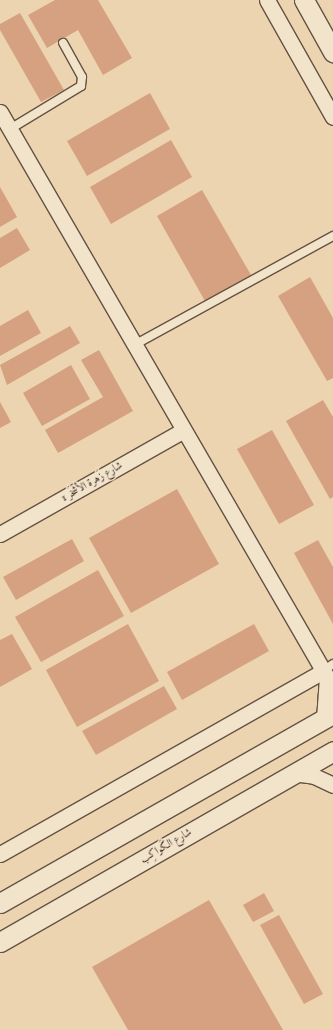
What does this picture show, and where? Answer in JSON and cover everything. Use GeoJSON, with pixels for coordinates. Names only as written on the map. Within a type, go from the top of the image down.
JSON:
{"type":"FeatureCollection","features":[{"type":"Feature","properties":{"kind":"street"},"geometry":{"type":"LineString","coordinates":[[267,0],[333,116]]}},
{"type":"Feature","properties":{"kind":"street"},"geometry":{"type":"LineString","coordinates":[[304,0],[333,52]]}},
{"type":"Feature","properties":{"kind":"street"},"geometry":{"type":"LineString","coordinates":[[0,112],[134,345],[329,673],[329,716],[0,902]]}},
{"type":"Feature","properties":{"kind":"street","name":"شارع زَهرة الأشخَر 1"},"geometry":{"type":"LineString","coordinates":[[0,534],[184,430]]}},
{"type":"Feature","properties":{"kind":"street"},"geometry":{"type":"LineString","coordinates":[[0,854],[329,673]]}},
{"type":"Feature","properties":{"kind":"street","name":"شارع الكَواكِب"},"geometry":{"type":"LineString","coordinates":[[0,942],[333,751]]}},
{"type":"Feature","properties":{"kind":"street"},"geometry":{"type":"LineString","coordinates":[[293,773],[314,776],[333,785]]}},
{"type":"Feature","properties":{"kind":"lane"},"geometry":{"type":"LineString","coordinates":[[10,129],[81,86],[82,77],[63,43]]}},
{"type":"Feature","properties":{"kind":"lane"},"geometry":{"type":"LineString","coordinates":[[134,345],[333,236]]}},
{"type":"Feature","properties":{"kind":"building"},"geometry":{"type":"Polygon","coordinates":[[[55,0],[98,0],[132,58],[103,75],[78,30],[47,48],[28,15],[55,0]]]}},
{"type":"Feature","properties":{"kind":"building"},"geometry":{"type":"Polygon","coordinates":[[[20,13],[64,90],[41,102],[0,30],[0,24],[20,13]]]}},
{"type":"Feature","properties":{"kind":"building"},"geometry":{"type":"Polygon","coordinates":[[[150,93],[170,129],[87,176],[67,141],[150,93]]]}},
{"type":"Feature","properties":{"kind":"building"},"geometry":{"type":"Polygon","coordinates":[[[171,140],[192,177],[111,224],[90,187],[171,140]]]}},
{"type":"Feature","properties":{"kind":"building"},"geometry":{"type":"Polygon","coordinates":[[[0,187],[17,217],[0,227],[0,187]]]}},
{"type":"Feature","properties":{"kind":"building"},"geometry":{"type":"Polygon","coordinates":[[[202,190],[251,275],[205,301],[157,216],[202,190]]]}},
{"type":"Feature","properties":{"kind":"building"},"geometry":{"type":"Polygon","coordinates":[[[17,228],[30,250],[0,268],[0,238],[17,228]]]}},
{"type":"Feature","properties":{"kind":"building"},"geometry":{"type":"Polygon","coordinates":[[[310,277],[333,318],[333,378],[327,381],[278,296],[310,277]]]}},
{"type":"Feature","properties":{"kind":"building"},"geometry":{"type":"Polygon","coordinates":[[[28,310],[41,333],[0,356],[0,326],[28,310]]]}},
{"type":"Feature","properties":{"kind":"building"},"geometry":{"type":"Polygon","coordinates":[[[70,326],[80,343],[7,385],[0,365],[70,326]]]}},
{"type":"Feature","properties":{"kind":"building"},"geometry":{"type":"Polygon","coordinates":[[[99,350],[133,411],[58,453],[45,430],[103,397],[81,360],[99,350]]]}},
{"type":"Feature","properties":{"kind":"building"},"geometry":{"type":"Polygon","coordinates":[[[71,365],[90,399],[42,426],[23,393],[71,365]]]}},
{"type":"Feature","properties":{"kind":"building"},"geometry":{"type":"Polygon","coordinates":[[[323,400],[333,417],[333,497],[330,499],[286,421],[323,400]]]}},
{"type":"Feature","properties":{"kind":"building"},"geometry":{"type":"Polygon","coordinates":[[[0,402],[11,422],[0,428],[0,402]]]}},
{"type":"Feature","properties":{"kind":"building"},"geometry":{"type":"Polygon","coordinates":[[[272,430],[314,505],[279,524],[237,449],[272,430]]]}},
{"type":"Feature","properties":{"kind":"building"},"geometry":{"type":"Polygon","coordinates":[[[177,489],[219,564],[131,613],[89,538],[177,489]]]}},
{"type":"Feature","properties":{"kind":"building"},"geometry":{"type":"Polygon","coordinates":[[[72,539],[84,561],[16,600],[3,577],[72,539]]]}},
{"type":"Feature","properties":{"kind":"building"},"geometry":{"type":"Polygon","coordinates":[[[318,540],[333,567],[333,624],[294,553],[318,540]]]}},
{"type":"Feature","properties":{"kind":"building"},"geometry":{"type":"Polygon","coordinates":[[[98,570],[124,616],[41,662],[15,617],[98,570]]]}},
{"type":"Feature","properties":{"kind":"building"},"geometry":{"type":"Polygon","coordinates":[[[128,624],[159,681],[77,727],[46,670],[128,624]]]}},
{"type":"Feature","properties":{"kind":"building"},"geometry":{"type":"Polygon","coordinates":[[[254,624],[269,651],[182,700],[167,672],[254,624]]]}},
{"type":"Feature","properties":{"kind":"building"},"geometry":{"type":"Polygon","coordinates":[[[12,634],[32,669],[0,687],[0,640],[12,634]]]}},
{"type":"Feature","properties":{"kind":"building"},"geometry":{"type":"Polygon","coordinates":[[[164,686],[177,709],[96,755],[82,731],[164,686]]]}},
{"type":"Feature","properties":{"kind":"building"},"geometry":{"type":"Polygon","coordinates":[[[264,893],[274,911],[253,922],[243,905],[264,893]]]}},
{"type":"Feature","properties":{"kind":"building"},"geometry":{"type":"Polygon","coordinates":[[[209,900],[283,1030],[128,1030],[92,967],[209,900]]]}},
{"type":"Feature","properties":{"kind":"building"},"geometry":{"type":"Polygon","coordinates":[[[279,915],[323,994],[304,1004],[260,925],[279,915]]]}}]}
